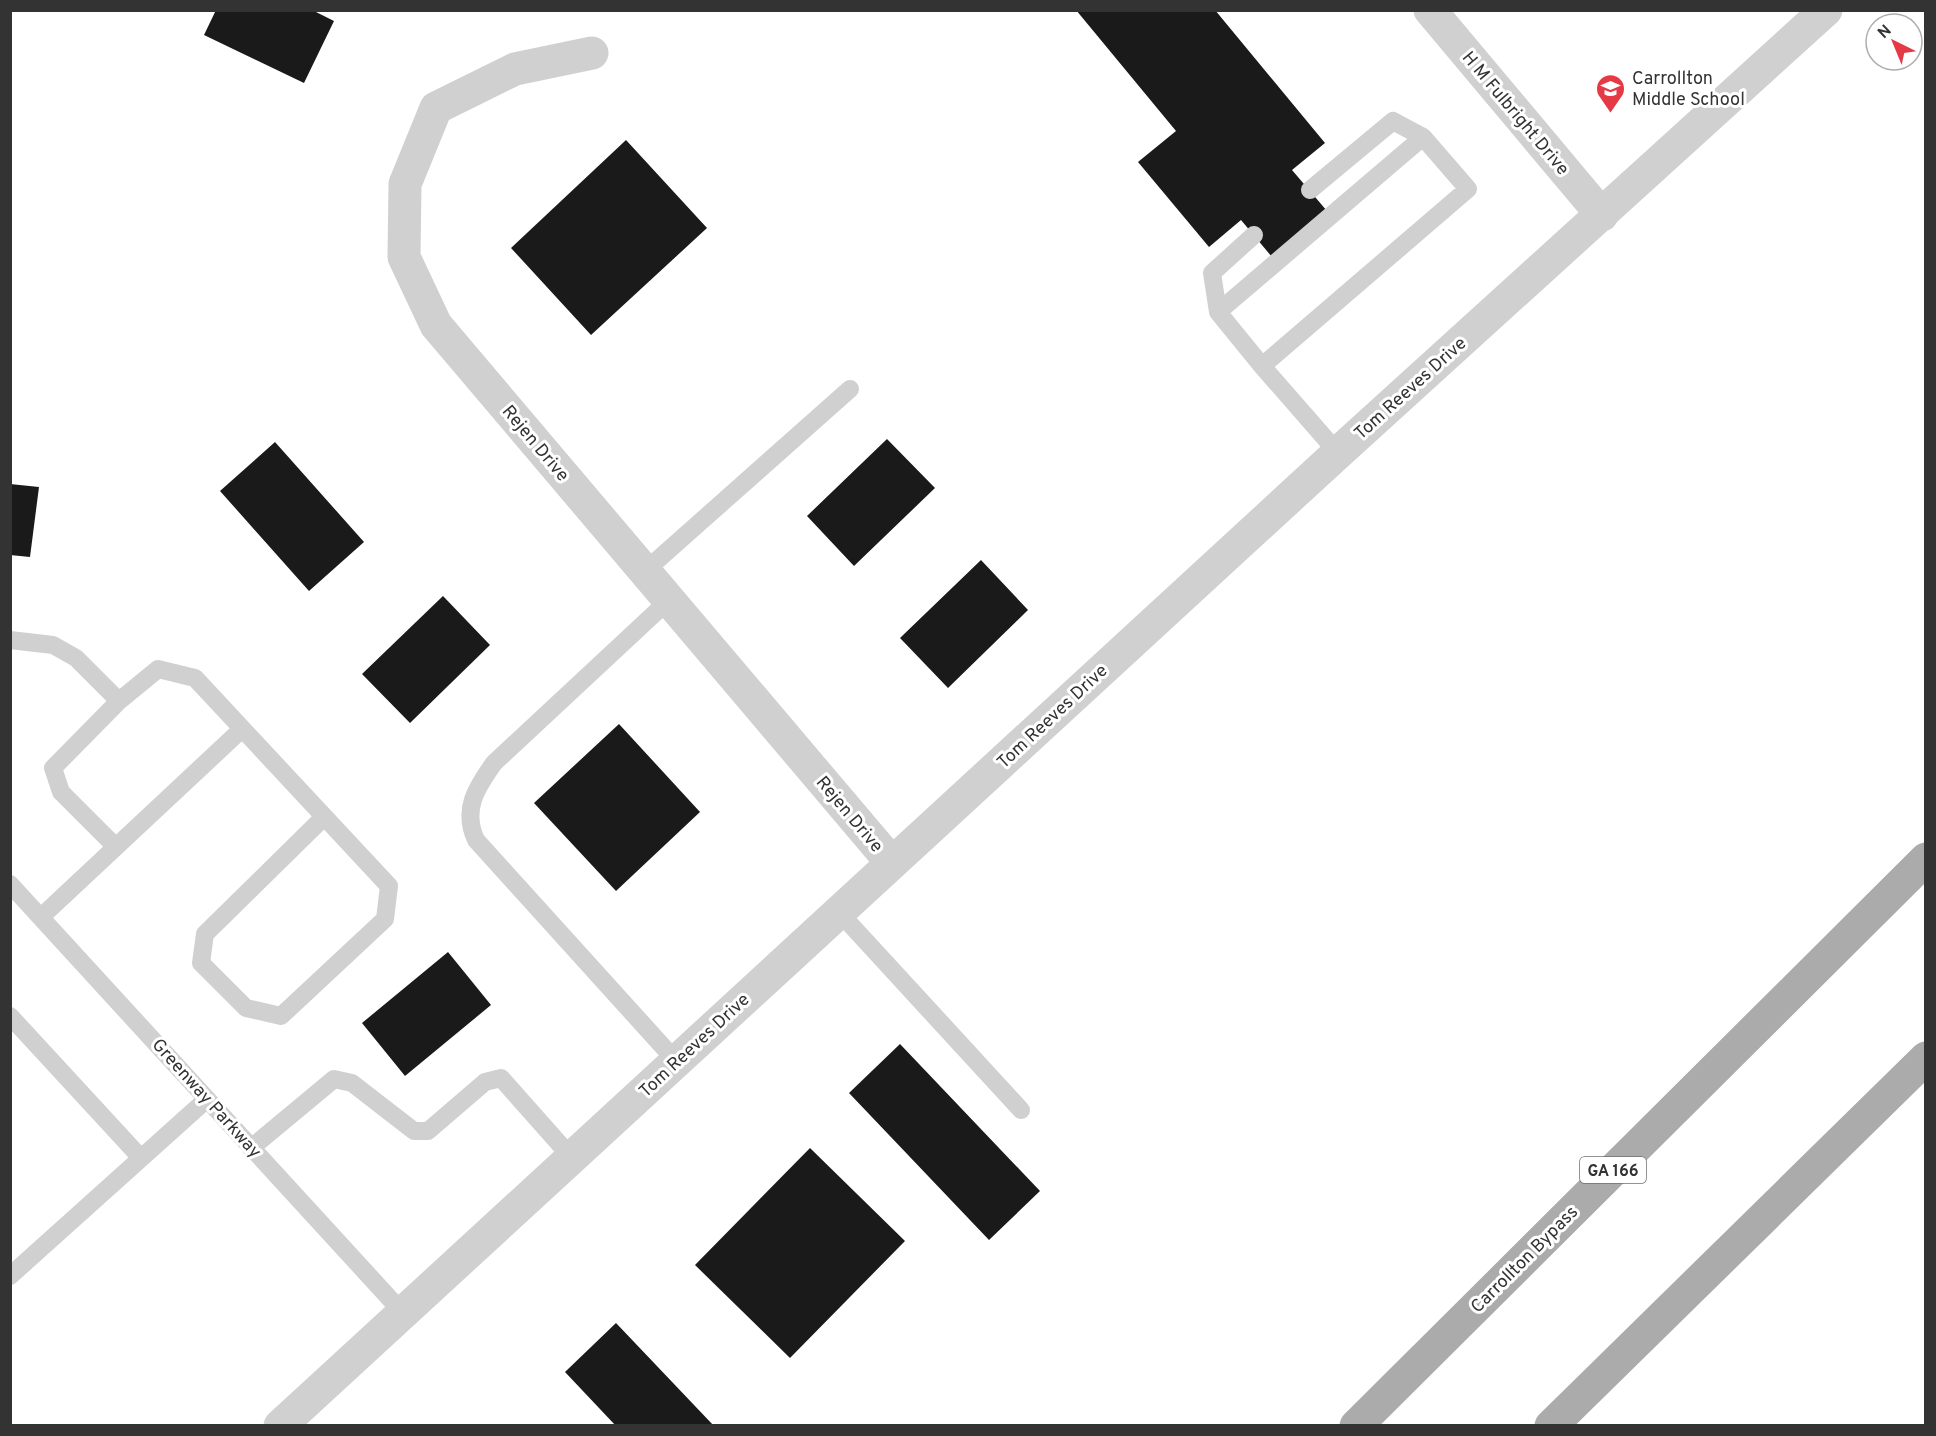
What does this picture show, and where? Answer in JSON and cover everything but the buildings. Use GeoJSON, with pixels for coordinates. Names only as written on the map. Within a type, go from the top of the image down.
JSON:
{"type":"FeatureCollection","features":[{"type":"Feature","properties":{"kind":"main road","name":"Carrollton Bypass"},"geometry":{"type":"LineString","coordinates":[[1356,1425],[1926,859]]}},
{"type":"Feature","properties":{"kind":"main road"},"geometry":{"type":"LineString","coordinates":[[1551,1425],[1926,1058]]}},
{"type":"Feature","properties":{"kind":"street","name":"H M Fulbright Drive"},"geometry":{"type":"LineString","coordinates":[[1430,10],[1602,215]]}},
{"type":"Feature","properties":{"kind":"street","name":"Tom Reeves Drive"},"geometry":{"type":"LineString","coordinates":[[280,1425],[1338,453],[1826,10]]}},
{"type":"Feature","properties":{"kind":"street","name":"Rejen Drive"},"geometry":{"type":"LineString","coordinates":[[591,53],[515,69],[436,108],[405,184],[404,258],[436,325],[892,863]]}},
{"type":"Feature","properties":{"kind":"lane"},"geometry":{"type":"LineString","coordinates":[[1262,366],[1468,189],[1423,136],[1393,121],[1310,190]]}},
{"type":"Feature","properties":{"kind":"lane"},"geometry":{"type":"LineString","coordinates":[[1218,312],[1423,136]]}},
{"type":"Feature","properties":{"kind":"lane"},"geometry":{"type":"LineString","coordinates":[[1254,235],[1212,273],[1218,312],[1338,453]]}},
{"type":"Feature","properties":{"kind":"lane"},"geometry":{"type":"LineString","coordinates":[[645,571],[850,389]]}},
{"type":"Feature","properties":{"kind":"lane"},"geometry":{"type":"LineString","coordinates":[[669,600],[494,763],[478,785],[469,807],[470,827],[476,840],[676,1061]]}},
{"type":"Feature","properties":{"kind":"lane"},"geometry":{"type":"LineString","coordinates":[[10,640],[53,645],[76,658],[119,701]]}},
{"type":"Feature","properties":{"kind":"lane"},"geometry":{"type":"LineString","coordinates":[[116,847],[61,792],[53,768],[119,701],[158,669],[195,678],[389,886],[385,919],[281,1016],[246,1008],[201,963],[205,934],[324,817]]}},
{"type":"Feature","properties":{"kind":"lane"},"geometry":{"type":"LineString","coordinates":[[41,917],[242,729]]}},
{"type":"Feature","properties":{"kind":"lane","name":"Greenway Parkway"},"geometry":{"type":"LineString","coordinates":[[10,884],[403,1313]]}},
{"type":"Feature","properties":{"kind":"lane"},"geometry":{"type":"LineString","coordinates":[[839,912],[1021,1110]]}},
{"type":"Feature","properties":{"kind":"lane"},"geometry":{"type":"LineString","coordinates":[[10,1016],[141,1158]]}},
{"type":"Feature","properties":{"kind":"lane"},"geometry":{"type":"LineString","coordinates":[[251,1148],[334,1079],[352,1083],[414,1131],[428,1131],[485,1082],[501,1078],[572,1158]]}},
{"type":"Feature","properties":{"kind":"lane"},"geometry":{"type":"LineString","coordinates":[[10,1276],[207,1099]]}},
{"type":"Feature","properties":{"kind":"place","name":"Carrollton Middle School"},"geometry":{"type":"Point","coordinates":[1611,114]}}]}
